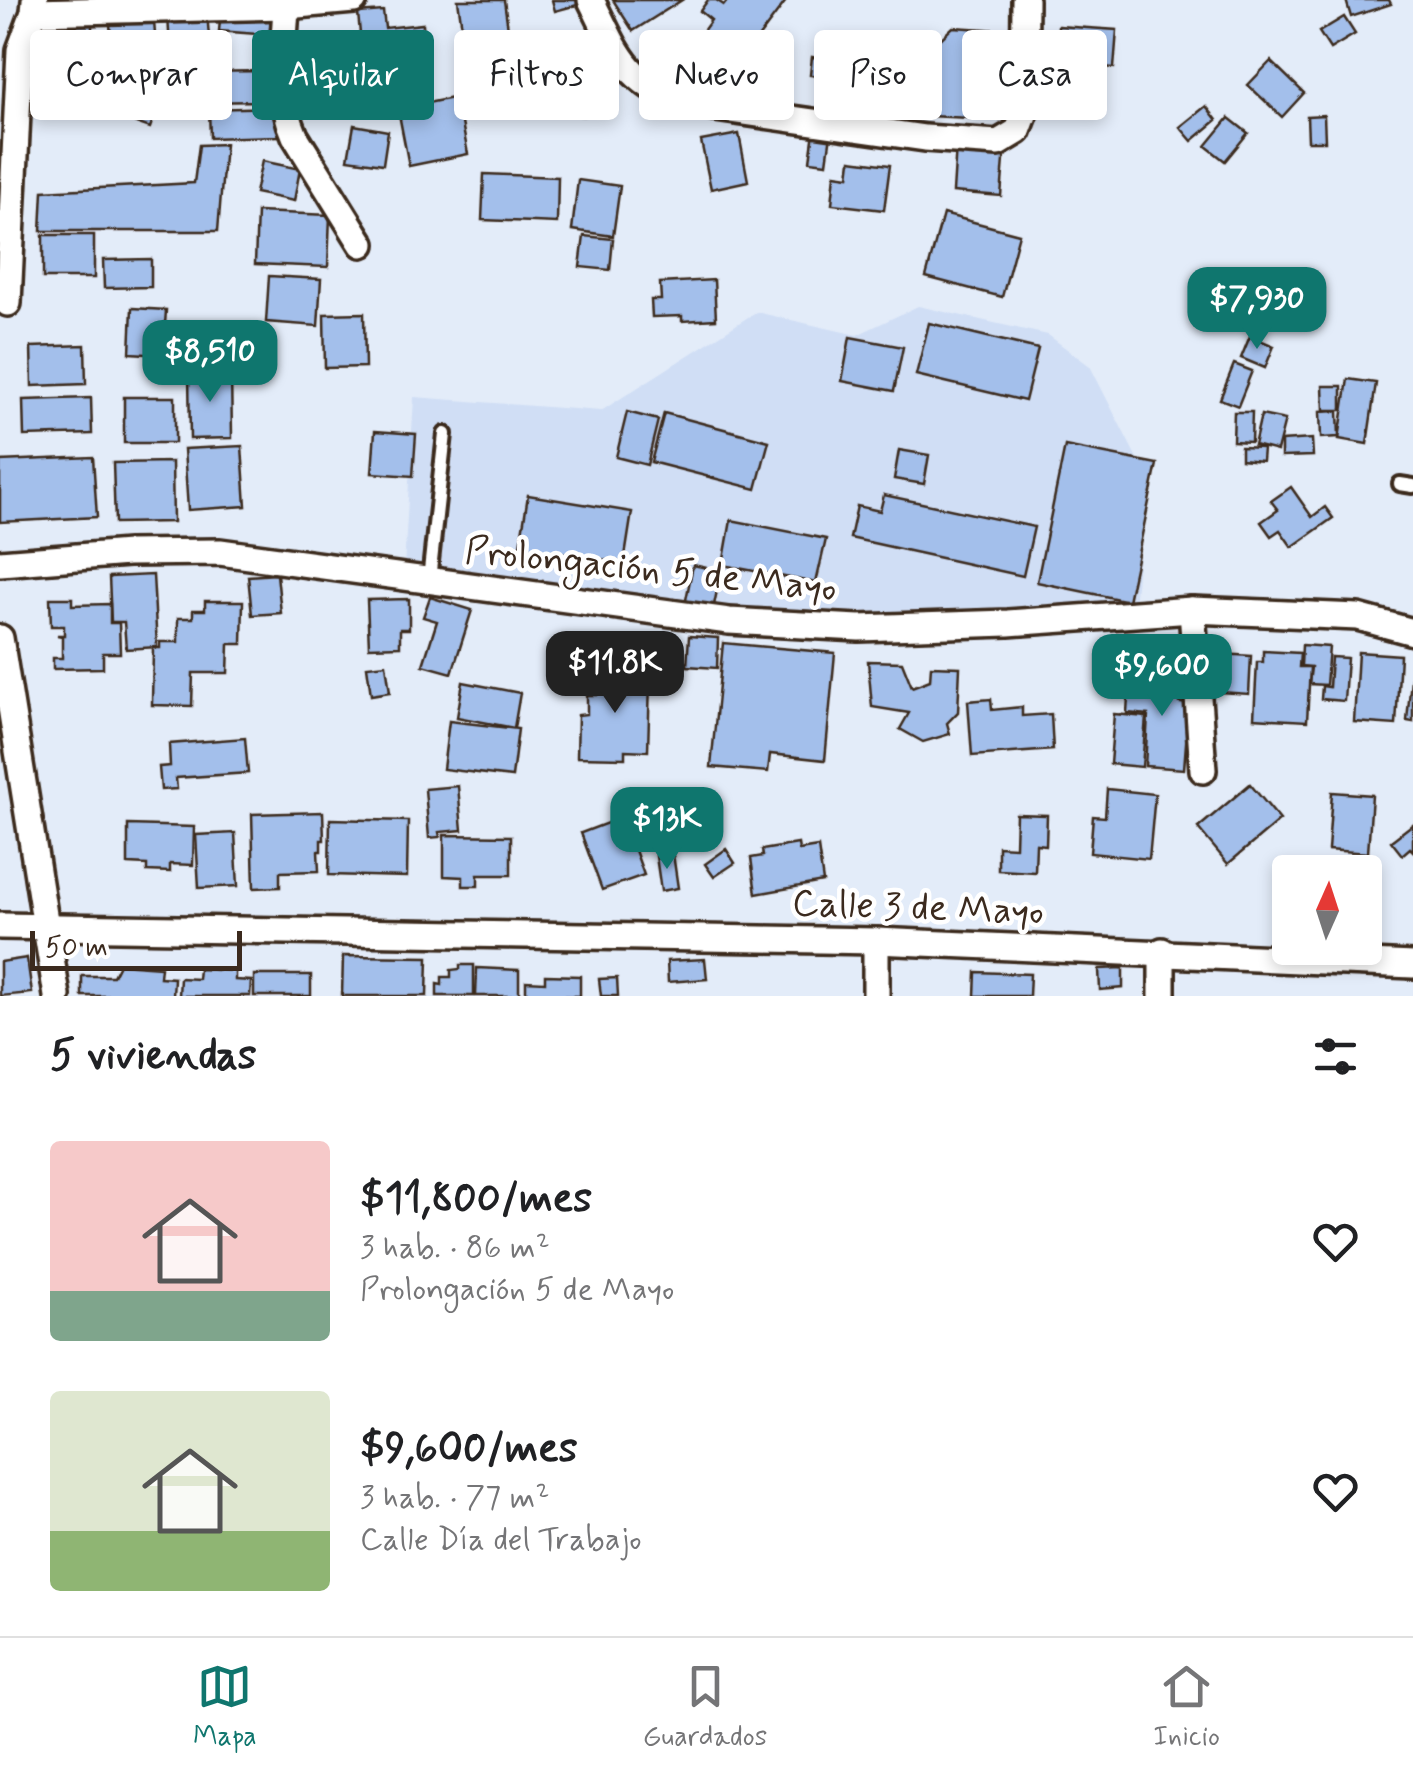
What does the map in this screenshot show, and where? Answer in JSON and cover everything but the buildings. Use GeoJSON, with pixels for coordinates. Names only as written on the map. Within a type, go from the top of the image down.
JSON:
{"type":"FeatureCollection","features":[{"type":"Feature","properties":{"kind":"street"},"geometry":{"type":"LineString","coordinates":[[8,303],[10,53],[35,6],[286,6],[354,0]]}},
{"type":"Feature","properties":{"kind":"street"},"geometry":{"type":"LineString","coordinates":[[591,0],[620,58],[648,88],[681,103],[925,138],[998,143],[1018,131],[1024,115],[1025,0]]}},
{"type":"Feature","properties":{"kind":"street"},"geometry":{"type":"LineString","coordinates":[[286,6],[282,97],[287,118],[362,244]]}},
{"type":"Feature","properties":{"kind":"street","name":"Prolongación 5 de Mayo"},"geometry":{"type":"LineString","coordinates":[[0,563],[128,552],[220,552],[729,620],[858,628],[1008,623],[1192,610],[1358,617],[1413,632]]}},
{"type":"Feature","properties":{"kind":"street"},"geometry":{"type":"LineString","coordinates":[[1192,610],[1203,770]]}},
{"type":"Feature","properties":{"kind":"street"},"geometry":{"type":"LineString","coordinates":[[0,638],[57,996]]}},
{"type":"Feature","properties":{"kind":"street","name":"Calle 3 de Mayo"},"geometry":{"type":"LineString","coordinates":[[0,926],[876,941],[1413,965]]}},
{"type":"Feature","properties":{"kind":"street"},"geometry":{"type":"LineString","coordinates":[[876,941],[876,996]]}},
{"type":"Feature","properties":{"kind":"street"},"geometry":{"type":"LineString","coordinates":[[1162,951],[1162,996]]}},
{"type":"Feature","properties":{"kind":"lane"},"geometry":{"type":"LineString","coordinates":[[429,580],[445,434]]}},
{"type":"Feature","properties":{"kind":"shaded area"},"geometry":{"type":"Polygon","coordinates":[[[918,306],[1048,335],[1090,366],[1146,476],[1134,607],[838,619],[725,612],[404,568],[414,397],[601,411],[756,312],[857,335],[918,306]]]}}]}
